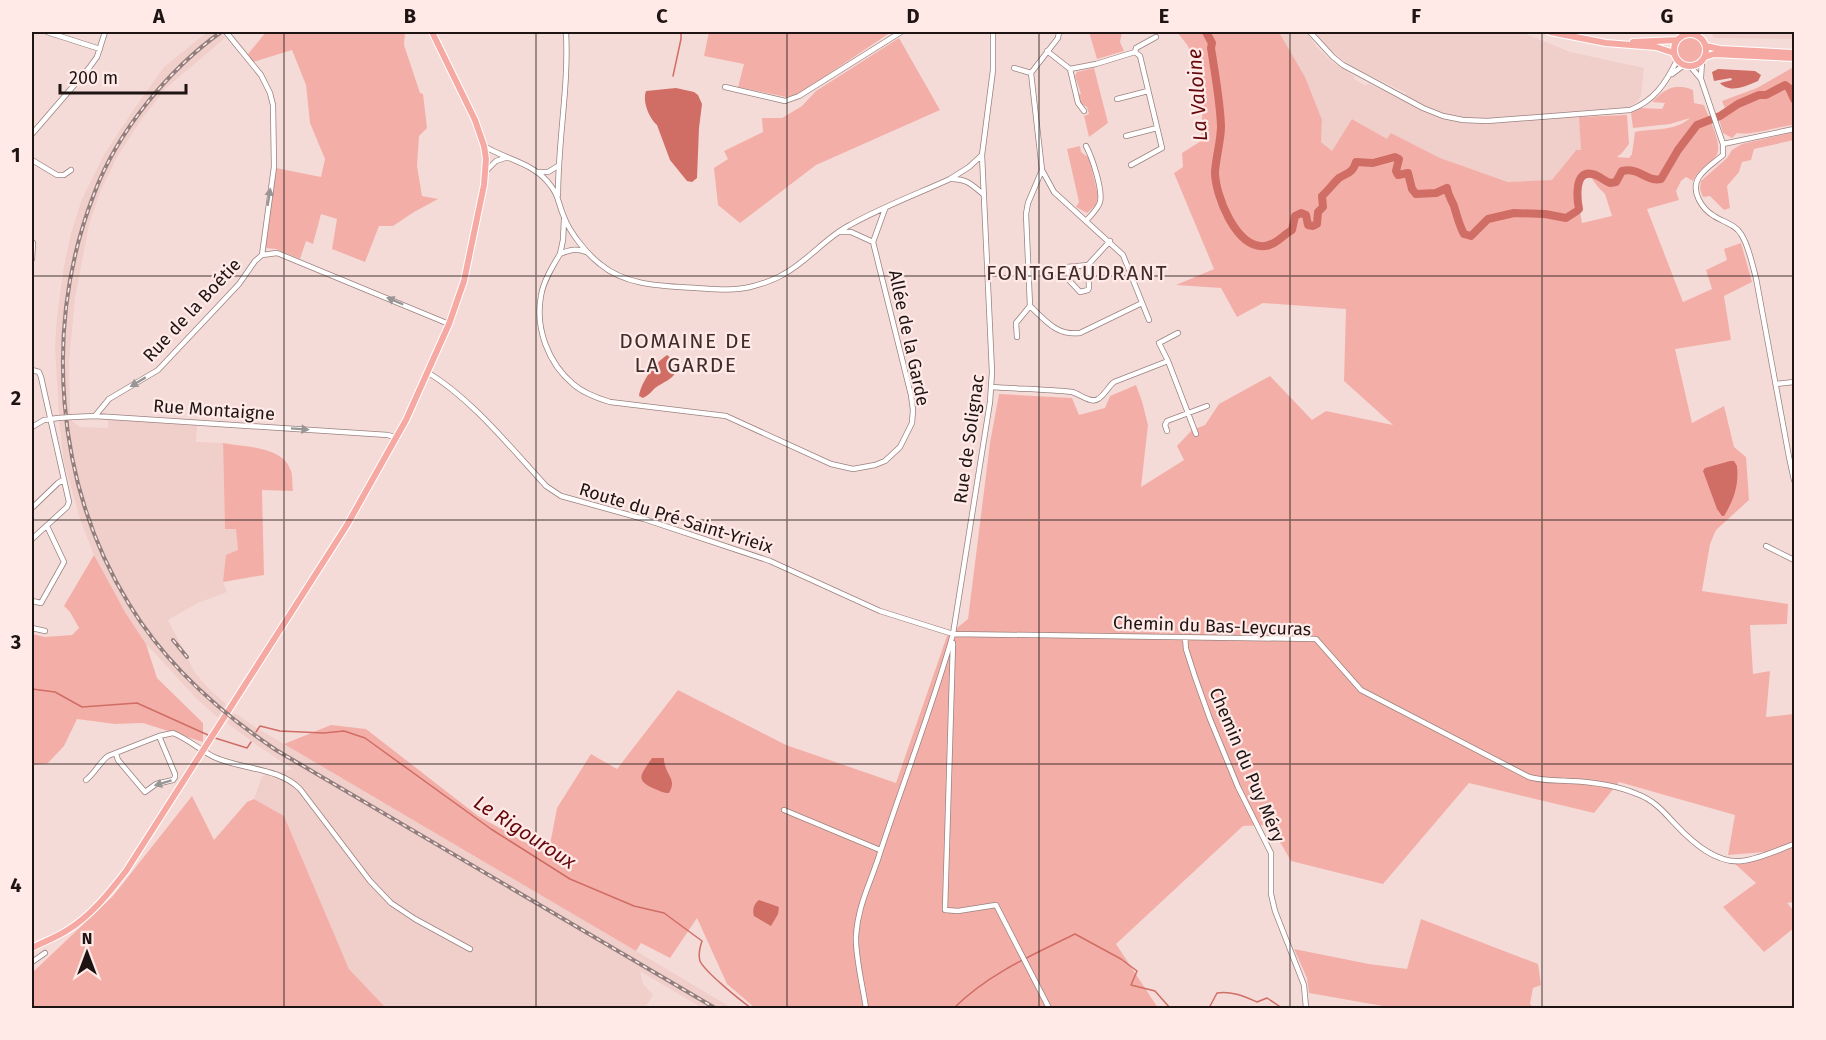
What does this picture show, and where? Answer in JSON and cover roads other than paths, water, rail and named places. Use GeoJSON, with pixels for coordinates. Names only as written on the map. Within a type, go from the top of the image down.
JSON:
{"type":"FeatureCollection","features":[{"type":"Feature","properties":{"kind":"main road"},"geometry":{"type":"LineString","coordinates":[[33,947],[68,930],[85,917],[110,892],[135,856],[347,525],[397,438],[449,324],[464,281],[486,171],[486,159],[475,120],[432,32]]}},
{"type":"Feature","properties":{"kind":"main road"},"geometry":{"type":"LineString","coordinates":[[1550,32],[1606,44],[1656,47],[1674,52]]}},
{"type":"Feature","properties":{"kind":"main road"},"geometry":{"type":"LineString","coordinates":[[1567,32],[1633,42],[1697,33],[1706,46],[1703,59]]}},
{"type":"Feature","properties":{"kind":"main road"},"geometry":{"type":"LineString","coordinates":[[1681,36],[1674,46],[1674,52],[1677,60],[1687,65],[1714,54],[1794,58]]}},
{"type":"Feature","properties":{"kind":"main road"},"geometry":{"type":"LineString","coordinates":[[1706,46],[1720,49],[1794,53]]}},
{"type":"Feature","properties":{"kind":"street"},"geometry":{"type":"LineString","coordinates":[[47,32],[100,49]]}},
{"type":"Feature","properties":{"kind":"street"},"geometry":{"type":"LineString","coordinates":[[32,134],[97,57],[105,32]]}},
{"type":"Feature","properties":{"kind":"street"},"geometry":{"type":"LineString","coordinates":[[558,195],[566,32]]}},
{"type":"Feature","properties":{"kind":"street"},"geometry":{"type":"LineString","coordinates":[[725,87],[785,101],[799,96],[901,32]]}},
{"type":"Feature","properties":{"kind":"street","name":"Rue de Solignac"},"geometry":{"type":"LineString","coordinates":[[953,634],[991,387],[982,155],[993,70],[993,32]]}},
{"type":"Feature","properties":{"kind":"street"},"geometry":{"type":"LineString","coordinates":[[1059,32],[1058,38],[1031,73],[1042,170],[1054,192],[1123,255],[1149,320]]}},
{"type":"Feature","properties":{"kind":"street"},"geometry":{"type":"LineString","coordinates":[[1310,32],[1343,65],[1423,108],[1443,116],[1463,120],[1487,121],[1630,110],[1648,102],[1670,75],[1677,60]]}},
{"type":"Feature","properties":{"kind":"street"},"geometry":{"type":"LineString","coordinates":[[228,34],[261,75],[273,105],[274,167],[262,255]]}},
{"type":"Feature","properties":{"kind":"street"},"geometry":{"type":"LineString","coordinates":[[1070,69],[1135,52],[1136,48],[1156,37]]}},
{"type":"Feature","properties":{"kind":"street"},"geometry":{"type":"LineString","coordinates":[[1047,51],[1070,69],[1078,103],[1084,111]]}},
{"type":"Feature","properties":{"kind":"street"},"geometry":{"type":"LineString","coordinates":[[1131,165],[1162,148],[1140,56],[1135,52]]}},
{"type":"Feature","properties":{"kind":"street"},"geometry":{"type":"LineString","coordinates":[[1701,79],[1703,59]]}},
{"type":"Feature","properties":{"kind":"street"},"geometry":{"type":"LineString","coordinates":[[1670,75],[1687,65],[1701,79],[1723,144],[1723,155],[1699,176],[1696,191],[1707,211],[1732,225],[1744,240],[1756,278],[1794,480]]}},
{"type":"Feature","properties":{"kind":"street"},"geometry":{"type":"LineString","coordinates":[[1014,68],[1031,73]]}},
{"type":"Feature","properties":{"kind":"street"},"geometry":{"type":"LineString","coordinates":[[1118,99],[1148,91]]}},
{"type":"Feature","properties":{"kind":"street"},"geometry":{"type":"LineString","coordinates":[[1126,136],[1157,128]]}},
{"type":"Feature","properties":{"kind":"street"},"geometry":{"type":"LineString","coordinates":[[1723,144],[1794,129]]}},
{"type":"Feature","properties":{"kind":"street","name":"Allée de la Garde"},"geometry":{"type":"LineString","coordinates":[[484,146],[538,172],[558,195],[564,219],[563,240],[560,254],[541,294],[540,323],[543,339],[551,357],[573,384],[595,398],[610,402],[726,416],[831,464],[853,469],[875,465],[894,454],[905,440],[912,423],[911,395],[873,242]]}},
{"type":"Feature","properties":{"kind":"street"},"geometry":{"type":"LineString","coordinates":[[1086,146],[1091,154],[1101,196],[1097,208],[1086,221]]}},
{"type":"Feature","properties":{"kind":"street","name":"Allée de la Garde"},"geometry":{"type":"LineString","coordinates":[[564,219],[586,252],[602,266],[639,283],[733,289],[750,287],[786,273],[849,225],[950,179],[982,155]]}},
{"type":"Feature","properties":{"kind":"street"},"geometry":{"type":"LineString","coordinates":[[486,159],[496,161],[506,158]]}},
{"type":"Feature","properties":{"kind":"street"},"geometry":{"type":"LineString","coordinates":[[32,160],[57,175],[64,175],[71,170]]}},
{"type":"Feature","properties":{"kind":"street"},"geometry":{"type":"LineString","coordinates":[[486,171],[496,161]]}},
{"type":"Feature","properties":{"kind":"street"},"geometry":{"type":"LineString","coordinates":[[538,172],[548,172],[558,166]]}},
{"type":"Feature","properties":{"kind":"street"},"geometry":{"type":"LineString","coordinates":[[1017,337],[1016,323],[1030,306],[1026,214],[1028,203],[1042,170]]}},
{"type":"Feature","properties":{"kind":"street"},"geometry":{"type":"LineString","coordinates":[[950,179],[963,179],[983,194]]}},
{"type":"Feature","properties":{"kind":"street"},"geometry":{"type":"LineString","coordinates":[[839,232],[851,232],[873,242],[885,209]]}},
{"type":"Feature","properties":{"kind":"street"},"geometry":{"type":"LineString","coordinates":[[1088,265],[1089,288],[1080,292],[1067,278],[1067,268],[1088,265],[1110,241]]}},
{"type":"Feature","properties":{"kind":"street"},"geometry":{"type":"LineString","coordinates":[[32,259],[33,243]]}},
{"type":"Feature","properties":{"kind":"street"},"geometry":{"type":"LineString","coordinates":[[560,254],[579,249],[586,252]]}},
{"type":"Feature","properties":{"kind":"street","name":"Rue de la Boétie"},"geometry":{"type":"LineString","coordinates":[[95,416],[110,399],[158,370],[239,284],[262,255],[277,253],[449,324]]}},
{"type":"Feature","properties":{"kind":"street"},"geometry":{"type":"LineString","coordinates":[[1030,306],[1055,329],[1075,334],[1142,303]]}},
{"type":"Feature","properties":{"kind":"street"},"geometry":{"type":"LineString","coordinates":[[1159,343],[1178,333]]}},
{"type":"Feature","properties":{"kind":"street"},"geometry":{"type":"LineString","coordinates":[[1155,337],[1168,361],[1196,434]]}},
{"type":"Feature","properties":{"kind":"street"},"geometry":{"type":"LineString","coordinates":[[991,387],[1074,393],[1093,401],[1100,398],[1108,386],[1114,382],[1168,361]]}},
{"type":"Feature","properties":{"kind":"street"},"geometry":{"type":"LineString","coordinates":[[32,370],[39,372],[41,377],[69,502],[67,507],[32,539]]}},
{"type":"Feature","properties":{"kind":"street","name":"Route du Pré Saint-Yrieix"},"geometry":{"type":"LineString","coordinates":[[427,372],[447,384],[463,398],[546,486],[561,496],[644,519],[770,561],[880,610],[953,634]]}},
{"type":"Feature","properties":{"kind":"street"},"geometry":{"type":"LineString","coordinates":[[1776,384],[1794,382]]}},
{"type":"Feature","properties":{"kind":"street"},"geometry":{"type":"LineString","coordinates":[[1167,431],[1165,425],[1167,421],[1207,406]]}},
{"type":"Feature","properties":{"kind":"street","name":"Rue Montaigne"},"geometry":{"type":"LineString","coordinates":[[32,427],[50,418],[95,416],[376,434],[397,438]]}},
{"type":"Feature","properties":{"kind":"street"},"geometry":{"type":"LineString","coordinates":[[33,507],[63,480]]}},
{"type":"Feature","properties":{"kind":"street"},"geometry":{"type":"LineString","coordinates":[[32,602],[41,603],[64,562],[47,526]]}},
{"type":"Feature","properties":{"kind":"street"},"geometry":{"type":"LineString","coordinates":[[1766,546],[1794,560]]}},
{"type":"Feature","properties":{"kind":"street"},"geometry":{"type":"LineString","coordinates":[[32,628],[45,631]]}},
{"type":"Feature","properties":{"kind":"street"},"geometry":{"type":"LineString","coordinates":[[866,1008],[856,938],[858,917],[864,894],[944,668],[953,634]]}},
{"type":"Feature","properties":{"kind":"street"},"geometry":{"type":"LineString","coordinates":[[953,634],[945,910],[958,911],[996,905],[1049,1008]]}},
{"type":"Feature","properties":{"kind":"street","name":"Chemin du Bas-Leycuras"},"geometry":{"type":"LineString","coordinates":[[953,634],[1316,639],[1361,690],[1529,777],[1540,780],[1589,782],[1624,789],[1646,797],[1701,847],[1725,860],[1743,861],[1794,844]]}},
{"type":"Feature","properties":{"kind":"street","name":"Chemin du Puy Méry"},"geometry":{"type":"LineString","coordinates":[[1185,637],[1194,677],[1230,768],[1271,853],[1271,894],[1275,911],[1304,985],[1306,1008]]}},
{"type":"Feature","properties":{"kind":"street"},"geometry":{"type":"LineString","coordinates":[[86,780],[108,756],[159,736],[173,733],[214,757],[279,775],[292,781],[300,789],[370,881],[391,903],[470,949]]}},
{"type":"Feature","properties":{"kind":"street"},"geometry":{"type":"LineString","coordinates":[[116,754],[118,760],[145,792],[156,784],[173,780],[176,774],[159,736]]}},
{"type":"Feature","properties":{"kind":"street"},"geometry":{"type":"LineString","coordinates":[[784,810],[880,850]]}},
{"type":"Feature","properties":{"kind":"street"},"geometry":{"type":"LineString","coordinates":[[33,947],[34,960],[45,953]]}},
{"type":"Feature","properties":{"kind":"waterway"},"geometry":{"type":"LineString","coordinates":[[673,76],[681,32]]}},
{"type":"Feature","properties":{"kind":"waterway","name":"La Valoine"},"geometry":{"type":"LineString","coordinates":[[1206,32],[1212,43],[1220,116],[1221,132],[1215,172],[1216,182],[1229,219],[1236,230],[1255,245],[1265,246],[1276,242],[1292,230],[1295,216],[1301,213],[1306,215],[1308,225],[1317,224],[1318,212],[1323,207],[1322,196],[1339,178],[1351,171],[1356,162],[1373,163],[1395,157],[1399,159],[1396,171],[1398,175],[1408,173],[1412,189],[1416,194],[1436,193],[1447,188],[1464,234],[1471,236],[1488,219],[1514,213],[1545,214],[1566,218],[1579,209],[1578,186],[1582,176],[1595,175],[1610,183],[1616,182],[1622,171],[1628,170],[1661,179],[1678,150],[1697,125],[1720,116],[1738,104],[1759,95],[1766,95],[1785,85],[1794,99]]}},
{"type":"Feature","properties":{"kind":"waterway","name":"Le Rigouroux"},"geometry":{"type":"LineString","coordinates":[[32,689],[55,692],[82,707],[137,703],[208,735]]}},
{"type":"Feature","properties":{"kind":"waterway","name":"Le Rigouroux"},"geometry":{"type":"LineString","coordinates":[[256,732],[260,726],[280,731],[324,733],[344,731],[365,738],[491,829],[570,879],[634,906],[664,913],[702,941],[699,956],[703,966],[723,986],[751,1008]]}},
{"type":"Feature","properties":{"kind":"waterway","name":"Le Rigouroux"},"geometry":{"type":"LineString","coordinates":[[215,738],[247,748],[251,742]]}},
{"type":"Feature","properties":{"kind":"waterway","name":"Le Rigouroux"},"geometry":{"type":"LineString","coordinates":[[954,1008],[996,975],[1075,934],[1121,959],[1137,971],[1131,985],[1155,991],[1170,1008]]}},
{"type":"Feature","properties":{"kind":"waterway","name":"Le Rigouroux"},"geometry":{"type":"LineString","coordinates":[[1209,1008],[1217,993],[1237,994],[1257,1002],[1267,998],[1282,1008]]}},
{"type":"Feature","properties":{"kind":"railway"},"geometry":{"type":"LineString","coordinates":[[221,32],[182,65],[146,104],[130,126],[104,171],[94,194],[78,245],[68,297],[63,350],[65,404],[72,456],[85,508],[104,557],[129,604],[159,647],[176,667],[214,703],[255,735],[276,750],[715,1008]]}},
{"type":"Feature","properties":{"kind":"railway"},"geometry":{"type":"LineString","coordinates":[[173,640],[187,657]]}},
{"type":"Feature","properties":{"kind":"district","name":"FONTGEAUDRANT"},"geometry":{"type":"Point","coordinates":[1077,273]}},
{"type":"Feature","properties":{"kind":"district","name":"DOMAINE DE LA GARDE"},"geometry":{"type":"Point","coordinates":[686,353]}}]}
